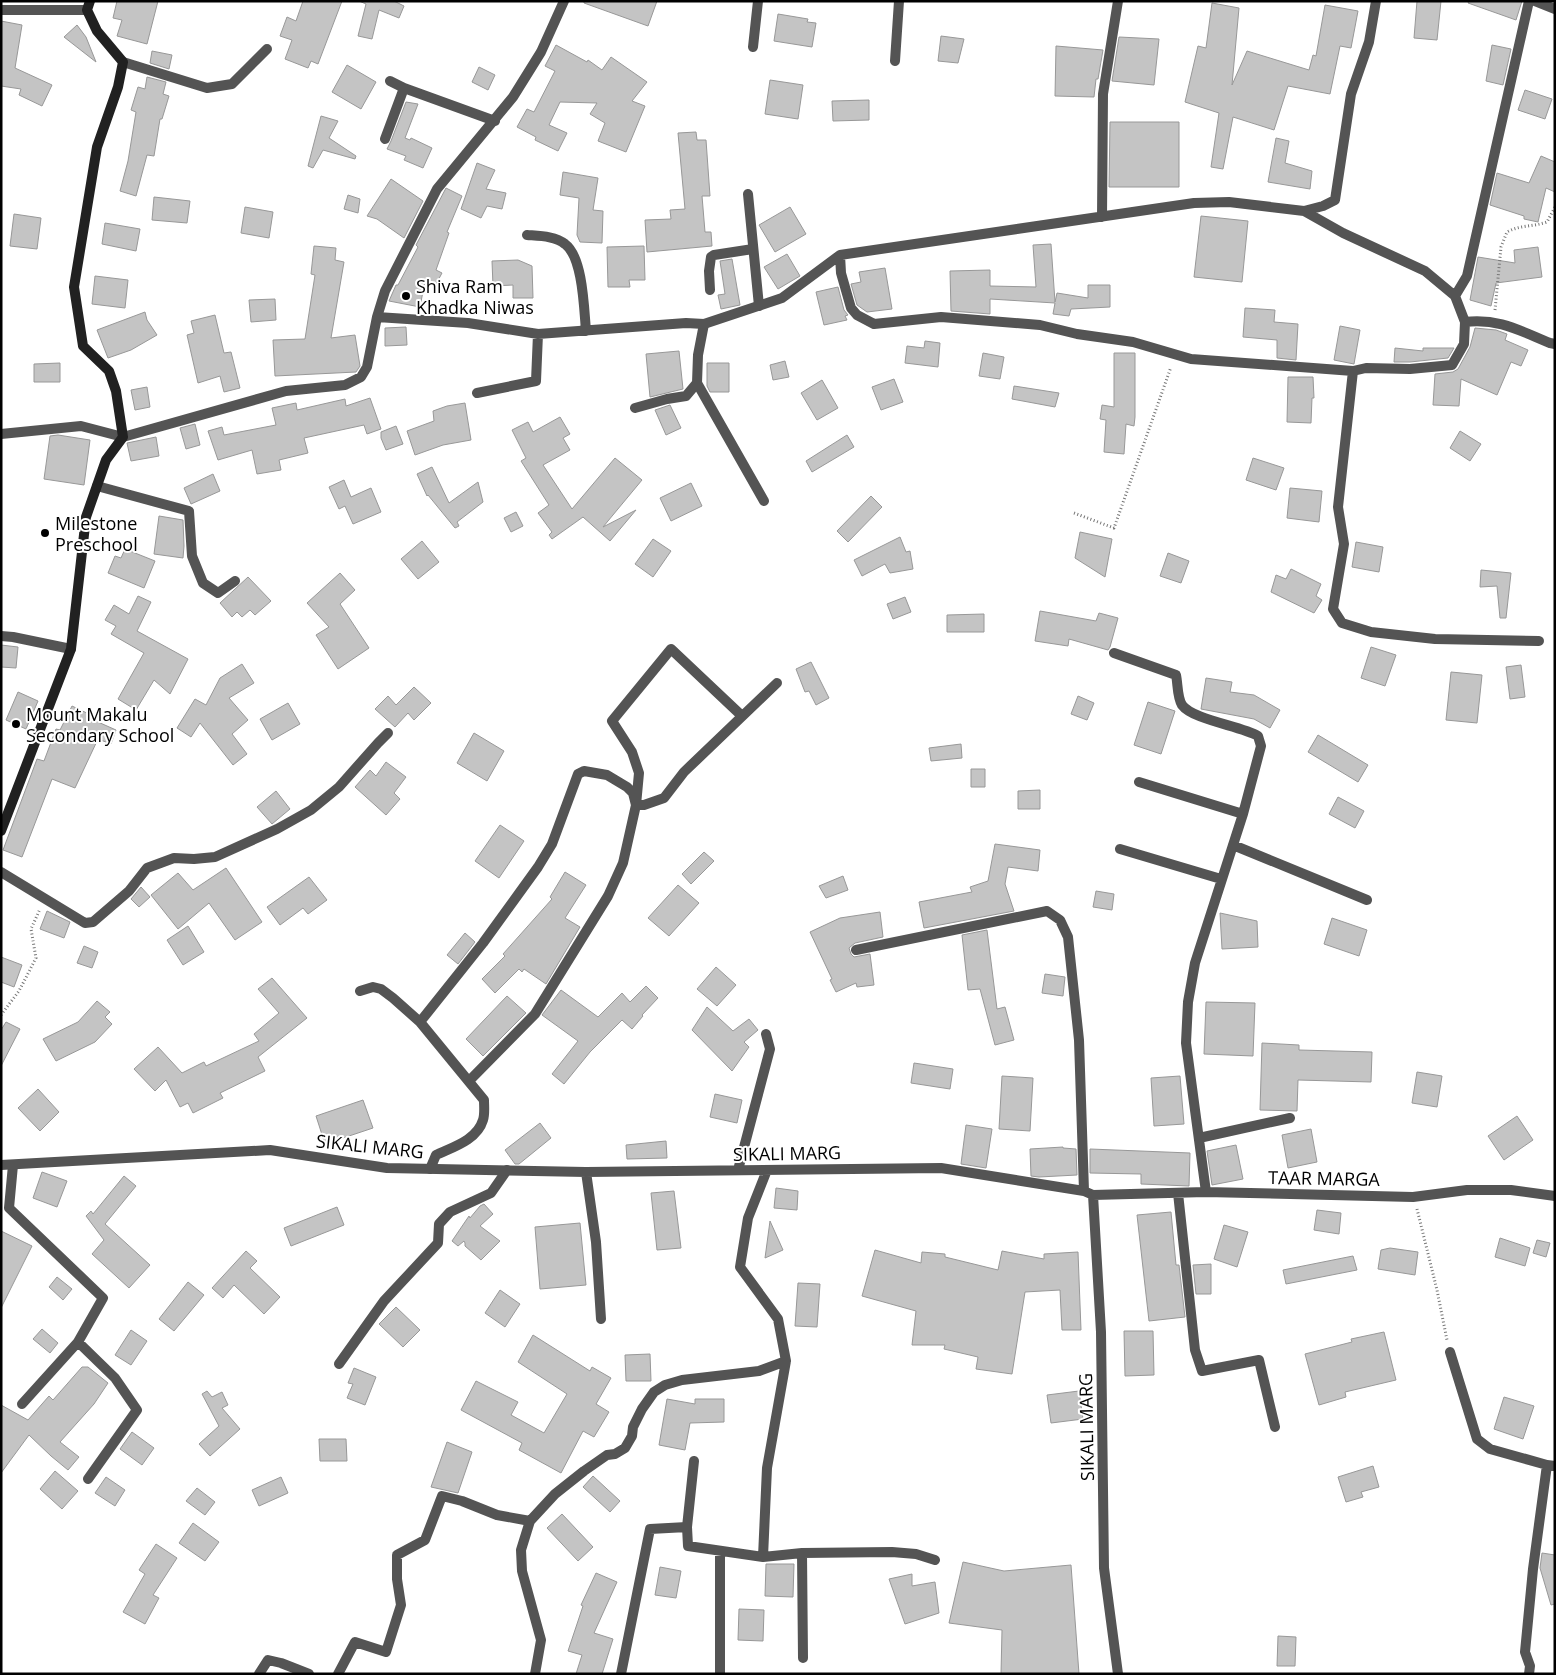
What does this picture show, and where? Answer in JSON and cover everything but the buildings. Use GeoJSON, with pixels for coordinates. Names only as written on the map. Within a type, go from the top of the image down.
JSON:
{"type":"FeatureCollection","features":[{"type":"Feature","properties":{"kind":"street"},"geometry":{"type":"LineString","coordinates":[[1,434],[81,426],[123,437],[286,391],[345,385],[361,377],[367,367],[377,317],[385,291],[437,188],[495,121],[513,97],[542,52],[564,1]]}},
{"type":"Feature","properties":{"kind":"street"},"geometry":{"type":"LineString","coordinates":[[753,47],[758,1]]}},
{"type":"Feature","properties":{"kind":"street"},"geometry":{"type":"LineString","coordinates":[[895,61],[899,1]]}},
{"type":"Feature","properties":{"kind":"street"},"geometry":{"type":"LineString","coordinates":[[1102,217],[1103,94],[1118,1]]}},
{"type":"Feature","properties":{"kind":"street"},"geometry":{"type":"LineString","coordinates":[[1304,212],[1335,200],[1351,94],[1369,42],[1376,1]]}},
{"type":"Feature","properties":{"kind":"street"},"geometry":{"type":"LineString","coordinates":[[1455,296],[1467,276],[1529,1]]}},
{"type":"Feature","properties":{"kind":"street"},"geometry":{"type":"LineString","coordinates":[[1535,1],[1555,9]]}},
{"type":"Feature","properties":{"kind":"street"},"geometry":{"type":"LineString","coordinates":[[1,10],[88,6],[97,31],[123,62],[207,88],[232,84],[267,49]]}},
{"type":"Feature","properties":{"kind":"street"},"geometry":{"type":"LineString","coordinates":[[1,831],[71,649],[86,516],[106,460],[123,437],[116,391],[109,371],[84,346],[74,287],[97,148],[118,87],[123,62]]}},
{"type":"Feature","properties":{"kind":"street"},"geometry":{"type":"LineString","coordinates":[[390,81],[404,88],[495,121]]}},
{"type":"Feature","properties":{"kind":"street"},"geometry":{"type":"LineString","coordinates":[[385,139],[404,88]]}},
{"type":"Feature","properties":{"kind":"street"},"geometry":{"type":"LineString","coordinates":[[748,194],[758,306]]}},
{"type":"Feature","properties":{"kind":"street"},"geometry":{"type":"LineString","coordinates":[[377,317],[468,323],[538,334],[686,323],[704,324],[782,298],[840,255],[1155,208],[1194,203],[1229,202],[1304,212],[1343,234],[1425,271],[1455,296],[1465,322],[1464,344],[1452,365],[1410,369],[1366,368],[1353,371],[1191,359],[1133,342],[1077,334],[1040,325],[941,317],[874,324],[857,315],[851,308],[840,255]]}},
{"type":"Feature","properties":{"kind":"street"},"geometry":{"type":"LineString","coordinates":[[528,235],[552,238],[566,244],[574,255],[579,269],[586,330]]}},
{"type":"Feature","properties":{"kind":"street"},"geometry":{"type":"LineString","coordinates":[[710,290],[711,257],[753,249]]}},
{"type":"Feature","properties":{"kind":"street"},"geometry":{"type":"LineString","coordinates":[[1465,322],[1478,320],[1505,324],[1555,344]]}},
{"type":"Feature","properties":{"kind":"street"},"geometry":{"type":"LineString","coordinates":[[704,324],[698,355],[697,384],[764,501]]}},
{"type":"Feature","properties":{"kind":"street"},"geometry":{"type":"LineString","coordinates":[[477,393],[536,381],[538,334]]}},
{"type":"Feature","properties":{"kind":"street"},"geometry":{"type":"LineString","coordinates":[[1353,371],[1338,507],[1344,544],[1333,609],[1342,623],[1371,632],[1435,638],[1539,641]]}},
{"type":"Feature","properties":{"kind":"street"},"geometry":{"type":"LineString","coordinates":[[635,408],[686,396],[697,384]]}},
{"type":"Feature","properties":{"kind":"street"},"geometry":{"type":"LineString","coordinates":[[97,486],[189,511],[192,556],[203,583],[218,593],[235,581]]}},
{"type":"Feature","properties":{"kind":"street"},"geometry":{"type":"LineString","coordinates":[[1,636],[71,649]]}},
{"type":"Feature","properties":{"kind":"street"},"geometry":{"type":"LineString","coordinates":[[469,1081],[535,1014],[608,896],[623,863],[636,805],[639,773],[632,752],[612,722],[671,649],[742,716]]}},
{"type":"Feature","properties":{"kind":"street"},"geometry":{"type":"LineString","coordinates":[[1114,653],[1176,675],[1178,694],[1182,706],[1194,714],[1249,731],[1258,736],[1261,746],[1243,814],[1195,963],[1188,1002],[1186,1043],[1206,1192]]}},
{"type":"Feature","properties":{"kind":"street"},"geometry":{"type":"LineString","coordinates":[[636,805],[644,805],[664,798],[684,772],[777,683]]}},
{"type":"Feature","properties":{"kind":"street"},"geometry":{"type":"LineString","coordinates":[[1,872],[85,923],[93,922],[129,891],[147,868],[174,858],[194,860],[216,857],[269,833],[311,810],[339,787],[378,742],[388,734]]}},
{"type":"Feature","properties":{"kind":"street"},"geometry":{"type":"LineString","coordinates":[[420,1022],[483,943],[538,867],[552,844],[578,774],[584,771],[591,771],[607,775],[627,786],[633,793],[636,805]]}},
{"type":"Feature","properties":{"kind":"street"},"geometry":{"type":"LineString","coordinates":[[1138,782],[1243,814]]}},
{"type":"Feature","properties":{"kind":"street"},"geometry":{"type":"LineString","coordinates":[[1232,845],[1367,900]]}},
{"type":"Feature","properties":{"kind":"street"},"geometry":{"type":"LineString","coordinates":[[1120,849],[1221,878]]}},
{"type":"Feature","properties":{"kind":"street"},"geometry":{"type":"LineString","coordinates":[[856,950],[1047,911],[1060,920],[1068,937],[1079,1040],[1088,1193]]}},
{"type":"Feature","properties":{"kind":"street"},"geometry":{"type":"LineString","coordinates":[[360,991],[373,987],[382,989],[420,1022],[484,1100],[484,1119],[478,1130],[462,1144],[436,1155],[430,1169]]}},
{"type":"Feature","properties":{"kind":"street"},"geometry":{"type":"LineString","coordinates":[[738,1170],[770,1049],[766,1034]]}},
{"type":"Feature","properties":{"kind":"street"},"geometry":{"type":"LineString","coordinates":[[1199,1138],[1290,1118]]}},
{"type":"Feature","properties":{"kind":"street","name":"SIKALI MARG"},"geometry":{"type":"LineString","coordinates":[[1,1164],[13,1165],[270,1150],[387,1168],[586,1172],[941,1168],[1088,1193],[1101,1351],[1104,1568],[1118,1674]]}},
{"type":"Feature","properties":{"kind":"street"},"geometry":{"type":"LineString","coordinates":[[13,1165],[9,1208],[103,1298],[78,1342],[22,1404]]}},
{"type":"Feature","properties":{"kind":"street"},"geometry":{"type":"LineString","coordinates":[[340,1364],[384,1301],[438,1243],[438,1224],[450,1212],[491,1192],[507,1170]]}},
{"type":"Feature","properties":{"kind":"street"},"geometry":{"type":"LineString","coordinates":[[763,1557],[767,1468],[786,1361],[778,1319],[740,1267],[748,1218],[767,1170]]}},
{"type":"Feature","properties":{"kind":"street"},"geometry":{"type":"LineString","coordinates":[[586,1172],[596,1242],[601,1319]]}},
{"type":"Feature","properties":{"kind":"street","name":"TAAR MARGA"},"geometry":{"type":"LineString","coordinates":[[1088,1193],[1206,1192],[1413,1197],[1467,1190],[1511,1190],[1555,1196]]}},
{"type":"Feature","properties":{"kind":"street"},"geometry":{"type":"LineString","coordinates":[[1178,1193],[1195,1350],[1202,1371],[1259,1360],[1275,1427]]}},
{"type":"Feature","properties":{"kind":"street"},"geometry":{"type":"LineString","coordinates":[[78,1342],[115,1378],[137,1410],[88,1479]]}},
{"type":"Feature","properties":{"kind":"street"},"geometry":{"type":"LineString","coordinates":[[1450,1352],[1477,1439],[1490,1449],[1551,1465],[1533,1569],[1525,1652],[1530,1666],[1529,1674]]}},
{"type":"Feature","properties":{"kind":"street"},"geometry":{"type":"LineString","coordinates":[[535,1674],[541,1640],[522,1570],[522,1550],[530,1521],[555,1494],[584,1471],[607,1455],[615,1454],[625,1448],[632,1436],[632,1427],[642,1409],[654,1392],[665,1385],[682,1380],[759,1371],[786,1361]]}},
{"type":"Feature","properties":{"kind":"street"},"geometry":{"type":"LineString","coordinates":[[694,1461],[687,1527],[688,1546],[763,1557],[802,1553],[892,1552],[916,1554],[936,1560]]}},
{"type":"Feature","properties":{"kind":"street"},"geometry":{"type":"LineString","coordinates":[[338,1674],[355,1642],[386,1652],[401,1605],[397,1555],[425,1540],[442,1496],[497,1514],[530,1521]]}},
{"type":"Feature","properties":{"kind":"street"},"geometry":{"type":"LineString","coordinates":[[621,1674],[650,1529],[687,1527]]}},
{"type":"Feature","properties":{"kind":"street"},"geometry":{"type":"LineString","coordinates":[[720,1551],[720,1674]]}},
{"type":"Feature","properties":{"kind":"street"},"geometry":{"type":"LineString","coordinates":[[802,1553],[803,1658]]}},
{"type":"Feature","properties":{"kind":"street"},"geometry":{"type":"LineString","coordinates":[[259,1674],[268,1660],[309,1674]]}},
{"type":"Feature","properties":{"kind":"path"},"geometry":{"type":"LineString","coordinates":[[1491,322],[1497,305],[1501,247],[1506,232],[1516,226],[1536,226],[1547,222],[1555,207]]}},
{"type":"Feature","properties":{"kind":"path"},"geometry":{"type":"LineString","coordinates":[[1074,513],[1114,528],[1176,355]]}},
{"type":"Feature","properties":{"kind":"path"},"geometry":{"type":"LineString","coordinates":[[1,1016],[19,991],[36,958],[31,929],[45,897]]}},
{"type":"Feature","properties":{"kind":"path"},"geometry":{"type":"LineString","coordinates":[[1413,1197],[1437,1290],[1450,1352]]}},
{"type":"Feature","properties":{"kind":"place","name":"Shiva Ram Khadka Niwas"},"geometry":{"type":"Point","coordinates":[406,296]}},
{"type":"Feature","properties":{"kind":"place","name":"Milestone Preschool"},"geometry":{"type":"Point","coordinates":[45,533]}},
{"type":"Feature","properties":{"kind":"place","name":"Mount Makalu Secondary School"},"geometry":{"type":"Point","coordinates":[16,724]}}]}
